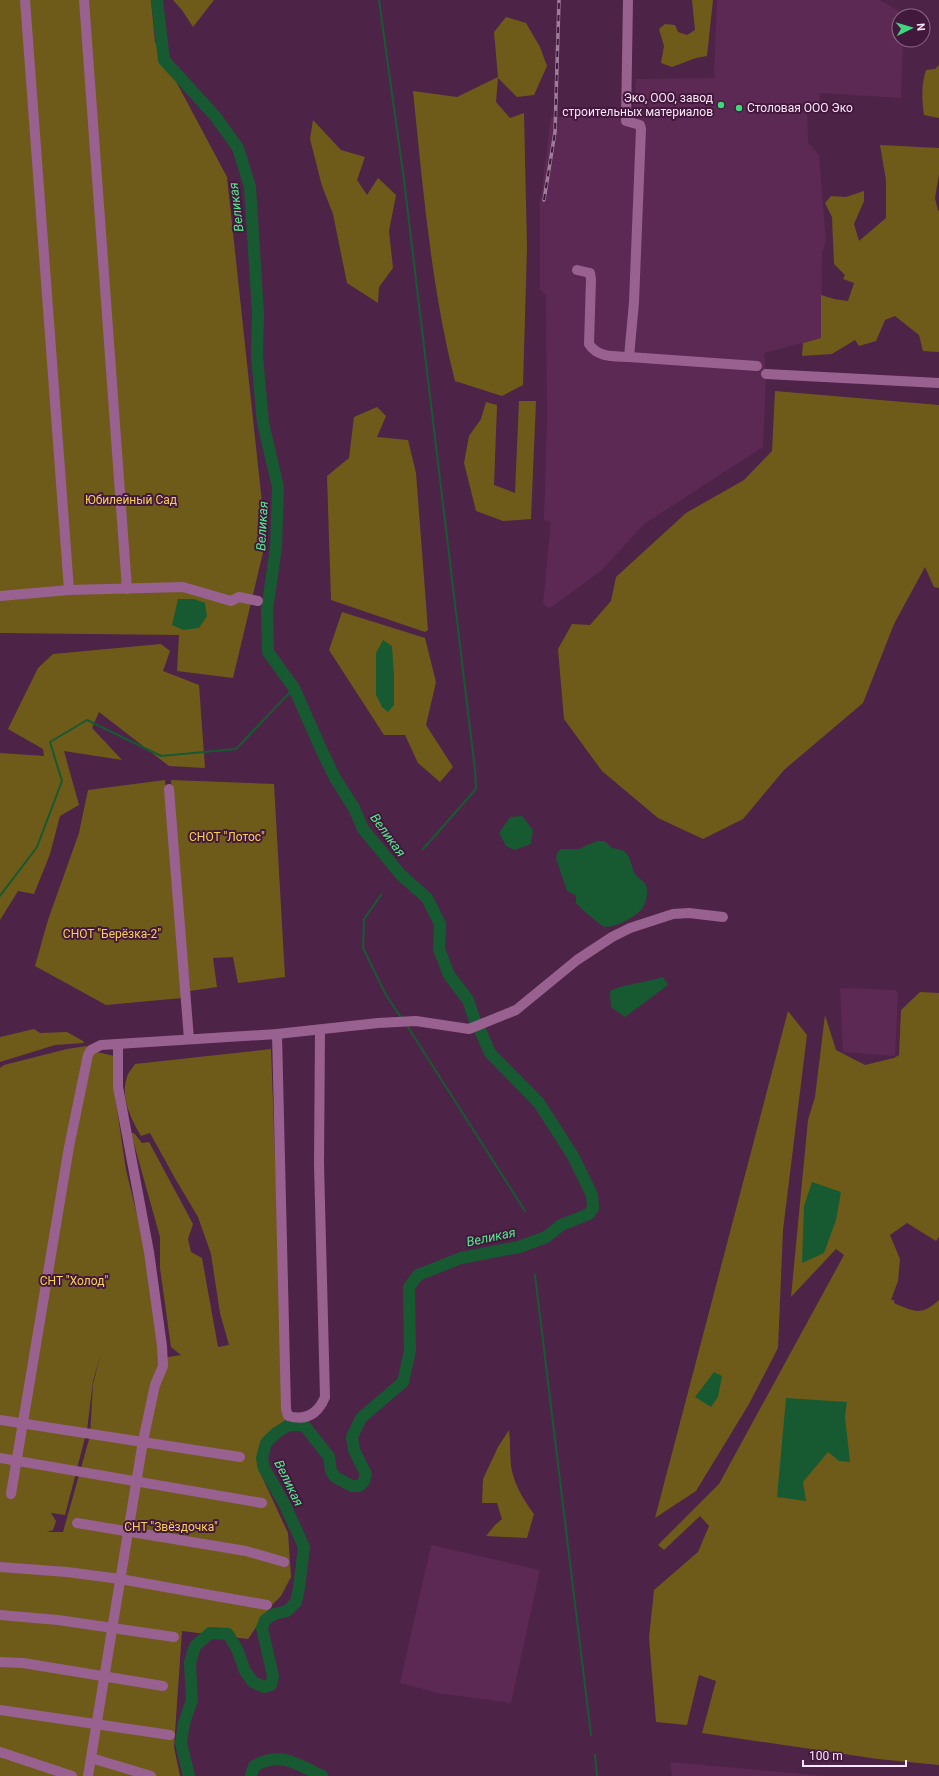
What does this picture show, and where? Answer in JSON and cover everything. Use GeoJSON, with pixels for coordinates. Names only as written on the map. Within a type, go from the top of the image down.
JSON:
{"type":"FeatureCollection","features":[{"type":"Feature","properties":{"kind":"street"},"geometry":{"type":"LineString","coordinates":[[25,0],[69,590]]}},
{"type":"Feature","properties":{"kind":"street"},"geometry":{"type":"LineString","coordinates":[[84,0],[126,589]]}},
{"type":"Feature","properties":{"kind":"street"},"geometry":{"type":"LineString","coordinates":[[628,0],[626,121],[640,125],[641,129],[634,302],[629,357]]}},
{"type":"Feature","properties":{"kind":"street"},"geometry":{"type":"LineString","coordinates":[[577,270],[590,273],[589,344],[593,350],[599,354],[757,366]]}},
{"type":"Feature","properties":{"kind":"street"},"geometry":{"type":"LineString","coordinates":[[766,374],[939,383]]}},
{"type":"Feature","properties":{"kind":"street"},"geometry":{"type":"LineString","coordinates":[[0,596],[69,590],[183,587],[231,602],[239,598],[258,601]]}},
{"type":"Feature","properties":{"kind":"street"},"geometry":{"type":"LineString","coordinates":[[169,789],[189,1039]]}},
{"type":"Feature","properties":{"kind":"street"},"geometry":{"type":"LineString","coordinates":[[11,1494],[71,1140],[88,1055],[91,1050],[96,1047],[118,1044],[277,1034],[378,1023],[416,1021],[464,1029],[474,1028],[520,1008],[577,960],[612,937],[630,928],[673,914],[689,913],[723,917]]}},
{"type":"Feature","properties":{"kind":"street"},"geometry":{"type":"LineString","coordinates":[[277,1034],[286,1409],[288,1416],[300,1419],[309,1416],[316,1410],[322,1404],[324,1397],[319,1164],[320,1030]]}},
{"type":"Feature","properties":{"kind":"street"},"geometry":{"type":"LineString","coordinates":[[88,1776],[129,1532],[142,1441],[156,1385],[163,1366],[162,1346],[142,1210],[118,1087],[118,1044]]}},
{"type":"Feature","properties":{"kind":"street"},"geometry":{"type":"LineString","coordinates":[[0,1420],[240,1457]]}},
{"type":"Feature","properties":{"kind":"street"},"geometry":{"type":"LineString","coordinates":[[0,1458],[262,1502]]}},
{"type":"Feature","properties":{"kind":"street"},"geometry":{"type":"LineString","coordinates":[[77,1524],[246,1551],[284,1562]]}},
{"type":"Feature","properties":{"kind":"street"},"geometry":{"type":"LineString","coordinates":[[0,1567],[67,1572],[120,1579],[267,1605]]}},
{"type":"Feature","properties":{"kind":"street"},"geometry":{"type":"LineString","coordinates":[[0,1615],[58,1620],[174,1637]]}},
{"type":"Feature","properties":{"kind":"street"},"geometry":{"type":"LineString","coordinates":[[0,1662],[23,1663],[162,1686]]}},
{"type":"Feature","properties":{"kind":"street"},"geometry":{"type":"LineString","coordinates":[[0,1710],[170,1736]]}},
{"type":"Feature","properties":{"kind":"street"},"geometry":{"type":"LineString","coordinates":[[0,1752],[72,1776]]}},
{"type":"Feature","properties":{"kind":"street"},"geometry":{"type":"LineString","coordinates":[[91,1758],[151,1776]]}},
{"type":"Feature","properties":{"kind":"shaded area"},"geometry":{"type":"Polygon","coordinates":[[[717,0],[880,0],[894,8],[891,8],[891,48],[903,48],[901,98],[820,93],[819,103],[807,104],[808,142],[819,155],[826,242],[822,253],[821,338],[764,353],[766,374],[763,447],[644,524],[601,571],[550,608],[543,604],[551,522],[544,520],[547,420],[546,295],[540,290],[540,204],[551,117],[633,117],[636,79],[714,78],[717,0]]]}},
{"type":"Feature","properties":{"kind":"shaded area"},"geometry":{"type":"Polygon","coordinates":[[[178,599],[194,599],[205,603],[207,616],[199,628],[183,630],[172,625],[178,599]]]}},
{"type":"Feature","properties":{"kind":"shaded area"},"geometry":{"type":"Polygon","coordinates":[[[383,640],[392,646],[394,705],[388,712],[382,707],[376,695],[376,653],[383,640]]]}},
{"type":"Feature","properties":{"kind":"shaded area"},"geometry":{"type":"Polygon","coordinates":[[[522,816],[533,830],[531,844],[514,850],[506,846],[499,833],[510,817],[522,816]]]}},
{"type":"Feature","properties":{"kind":"shaded area"},"geometry":{"type":"Polygon","coordinates":[[[597,841],[604,841],[611,847],[625,852],[630,859],[635,874],[647,887],[647,897],[643,908],[640,911],[618,924],[607,927],[601,925],[576,903],[575,895],[567,891],[556,858],[557,853],[561,849],[579,849],[597,841]]]}},
{"type":"Feature","properties":{"kind":"shaded area"},"geometry":{"type":"Polygon","coordinates":[[[663,977],[668,985],[625,1017],[611,1007],[610,991],[623,986],[663,977]]]}},
{"type":"Feature","properties":{"kind":"shaded area"},"geometry":{"type":"Polygon","coordinates":[[[840,988],[895,990],[898,994],[895,1056],[843,1052],[840,988]]]}},
{"type":"Feature","properties":{"kind":"shaded area"},"geometry":{"type":"Polygon","coordinates":[[[812,1182],[841,1192],[836,1220],[824,1253],[802,1263],[804,1206],[812,1182]]]}},
{"type":"Feature","properties":{"kind":"shaded area"},"geometry":{"type":"Polygon","coordinates":[[[714,1372],[722,1376],[718,1397],[711,1407],[695,1397],[714,1372]]]}},
{"type":"Feature","properties":{"kind":"shaded area"},"geometry":{"type":"Polygon","coordinates":[[[786,1398],[847,1402],[845,1417],[850,1462],[839,1461],[828,1452],[803,1482],[806,1501],[777,1497],[786,1398]]]}},
{"type":"Feature","properties":{"kind":"shaded area"},"geometry":{"type":"Polygon","coordinates":[[[431,1545],[540,1570],[511,1703],[438,1693],[400,1683],[431,1545]]]}},
{"type":"Feature","properties":{"kind":"shaded area"},"geometry":{"type":"Polygon","coordinates":[[[670,1762],[825,1776],[672,1776],[670,1762]]]}},
{"type":"Feature","properties":{"kind":"green space","name":"Юбилейный Сад"},"geometry":{"type":"Polygon","coordinates":[[[0,0],[151,0],[155,42],[227,177],[266,540],[233,678],[177,671],[179,635],[0,633],[0,0]]]}},
{"type":"Feature","properties":{"kind":"green space"},"geometry":{"type":"Polygon","coordinates":[[[173,0],[214,0],[193,27],[182,10],[173,0]]]}},
{"type":"Feature","properties":{"kind":"green space"},"geometry":{"type":"Polygon","coordinates":[[[692,0],[713,0],[707,56],[696,58],[672,67],[661,63],[664,46],[659,29],[665,24],[675,25],[678,32],[687,35],[695,30],[692,0]]]}},
{"type":"Feature","properties":{"kind":"green space"},"geometry":{"type":"Polygon","coordinates":[[[506,17],[526,23],[540,47],[547,66],[534,95],[517,97],[498,78],[496,102],[510,118],[524,113],[527,248],[523,385],[502,396],[455,381],[434,274],[424,201],[413,91],[457,97],[498,77],[494,32],[506,17]]]}},
{"type":"Feature","properties":{"kind":"green space"},"geometry":{"type":"Polygon","coordinates":[[[939,65],[939,118],[924,115],[922,92],[926,70],[935,69],[939,65]]]}},
{"type":"Feature","properties":{"kind":"green space"},"geometry":{"type":"Polygon","coordinates":[[[313,120],[341,150],[365,157],[357,180],[367,195],[378,178],[396,195],[389,231],[393,268],[379,287],[378,303],[347,283],[333,214],[322,186],[310,139],[313,120]]]}},
{"type":"Feature","properties":{"kind":"green space"},"geometry":{"type":"Polygon","coordinates":[[[880,145],[939,148],[939,174],[935,198],[938,211],[939,210],[939,352],[923,351],[919,335],[895,316],[885,320],[876,341],[859,346],[855,340],[832,354],[802,356],[803,343],[821,338],[821,295],[848,301],[854,283],[843,279],[845,275],[834,264],[832,217],[825,203],[831,196],[846,197],[864,191],[864,201],[854,224],[859,241],[886,218],[886,180],[880,145]]]}},
{"type":"Feature","properties":{"kind":"green space"},"geometry":{"type":"Polygon","coordinates":[[[775,391],[939,405],[939,588],[934,587],[925,567],[894,624],[863,703],[784,770],[743,819],[703,839],[658,818],[602,771],[564,719],[558,649],[572,624],[590,625],[611,601],[616,577],[686,513],[744,480],[772,451],[775,391]]]}},
{"type":"Feature","properties":{"kind":"green space"},"geometry":{"type":"Polygon","coordinates":[[[519,401],[536,401],[531,519],[503,521],[476,511],[464,463],[469,436],[481,419],[486,402],[497,405],[494,485],[515,493],[519,401]]]}},
{"type":"Feature","properties":{"kind":"green space"},"geometry":{"type":"Polygon","coordinates":[[[377,407],[386,416],[377,437],[408,440],[416,473],[428,630],[425,632],[331,600],[327,476],[349,458],[354,417],[377,407]]]}},
{"type":"Feature","properties":{"kind":"green space"},"geometry":{"type":"Polygon","coordinates":[[[342,612],[425,638],[436,682],[426,725],[453,767],[440,782],[418,763],[405,735],[384,735],[329,650],[342,612]]]}},
{"type":"Feature","properties":{"kind":"green space"},"geometry":{"type":"Polygon","coordinates":[[[161,644],[170,651],[163,671],[199,685],[205,768],[169,766],[99,712],[92,728],[122,760],[64,751],[79,805],[60,816],[50,854],[34,894],[18,891],[0,920],[0,753],[44,756],[43,749],[8,729],[38,668],[53,654],[161,644]]]}},
{"type":"Feature","properties":{"kind":"green space","name":"СНОТ \"Берёзка-2\""},"geometry":{"type":"Polygon","coordinates":[[[165,780],[182,998],[106,1005],[35,966],[48,920],[79,833],[88,790],[165,780]]]}},
{"type":"Feature","properties":{"kind":"green space","name":"СНОТ \"Лотос\""},"geometry":{"type":"Polygon","coordinates":[[[171,780],[274,784],[285,977],[238,983],[233,957],[213,958],[217,987],[190,991],[171,780]]]}},
{"type":"Feature","properties":{"kind":"green space"},"geometry":{"type":"Polygon","coordinates":[[[920,992],[939,993],[939,1237],[936,1241],[907,1223],[890,1235],[900,1259],[898,1281],[891,1300],[894,1300],[894,1303],[901,1306],[918,1311],[933,1305],[939,1300],[939,1765],[878,1759],[702,1733],[716,1681],[699,1675],[687,1725],[656,1722],[649,1638],[654,1590],[698,1552],[709,1526],[700,1516],[664,1550],[658,1545],[719,1484],[844,1255],[836,1249],[791,1297],[808,1120],[815,1097],[825,1015],[836,1050],[865,1065],[894,1058],[899,1055],[901,1010],[920,992]]]}},
{"type":"Feature","properties":{"kind":"green space"},"geometry":{"type":"Polygon","coordinates":[[[788,1011],[807,1035],[783,1230],[778,1348],[749,1404],[696,1491],[655,1518],[788,1011]]]}},
{"type":"Feature","properties":{"kind":"green space"},"geometry":{"type":"Polygon","coordinates":[[[34,1029],[40,1033],[67,1032],[84,1043],[55,1045],[0,1062],[0,1037],[34,1029]]]}},
{"type":"Feature","properties":{"kind":"green space","name":"СНТ \"Звёздочка\""},"geometry":{"type":"Polygon","coordinates":[[[86,1046],[93,1051],[114,1056],[114,1089],[126,1170],[139,1223],[157,1316],[162,1358],[181,1355],[171,1347],[160,1268],[160,1237],[131,1133],[134,1133],[142,1143],[149,1142],[193,1224],[188,1239],[191,1252],[202,1258],[218,1347],[229,1345],[220,1313],[211,1254],[198,1217],[150,1133],[141,1136],[130,1115],[125,1092],[125,1085],[129,1072],[135,1064],[271,1049],[285,1420],[261,1446],[257,1466],[288,1533],[291,1577],[281,1596],[270,1607],[248,1639],[182,1631],[174,1747],[180,1776],[0,1776],[0,1068],[4,1065],[67,1049],[86,1046]],[[101,1353],[93,1381],[87,1430],[65,1515],[51,1513],[56,1521],[53,1530],[47,1532],[63,1532],[90,1436],[93,1384],[101,1353]]]}},
{"type":"Feature","properties":{"kind":"green space"},"geometry":{"type":"Polygon","coordinates":[[[509,1430],[513,1475],[527,1505],[534,1514],[527,1538],[486,1536],[502,1519],[497,1503],[482,1503],[483,1479],[498,1447],[509,1430]]]}},
{"type":"Feature","properties":{"kind":"waterway","name":"Великая"},"geometry":{"type":"LineString","coordinates":[[157,0],[164,60],[215,116],[238,148],[250,187],[258,313],[257,356],[263,423],[278,487],[276,547],[267,610],[268,652],[294,688],[335,778],[354,808],[363,829],[401,875],[427,898],[440,924],[439,949],[449,975],[468,1000],[475,1021]]}},
{"type":"Feature","properties":{"kind":"waterway"},"geometry":{"type":"LineString","coordinates":[[379,0],[404,180],[475,770],[476,789],[423,849]]}},
{"type":"Feature","properties":{"kind":"waterway"},"geometry":{"type":"LineString","coordinates":[[0,896],[37,847],[62,781],[50,742],[87,720],[161,756],[236,749],[294,688]]}},
{"type":"Feature","properties":{"kind":"waterway"},"geometry":{"type":"LineString","coordinates":[[381,895],[364,919],[363,948],[386,995],[402,1019]]}},
{"type":"Feature","properties":{"kind":"waterway"},"geometry":{"type":"LineString","coordinates":[[406,1024],[525,1211]]}},
{"type":"Feature","properties":{"kind":"waterway","name":"Великая"},"geometry":{"type":"LineString","coordinates":[[189,1776],[181,1743],[184,1723],[192,1700],[190,1663],[195,1646],[210,1633],[228,1634],[237,1649],[245,1671],[253,1682],[264,1687],[271,1685],[273,1676],[262,1628],[265,1620],[274,1614],[287,1611],[296,1602],[304,1547],[285,1505],[264,1468],[262,1458],[266,1443],[276,1433],[289,1425],[304,1425],[329,1457],[331,1471],[335,1477],[352,1486],[359,1486],[364,1481],[366,1474],[354,1450],[352,1437],[361,1418],[403,1382],[410,1351],[409,1287],[418,1275],[461,1258],[519,1247],[546,1237],[561,1225],[589,1214],[593,1208],[592,1195],[573,1156],[539,1103],[490,1053],[480,1030]]}},
{"type":"Feature","properties":{"kind":"waterway"},"geometry":{"type":"LineString","coordinates":[[535,1275],[591,1735]]}},
{"type":"Feature","properties":{"kind":"waterway"},"geometry":{"type":"LineString","coordinates":[[595,1755],[597,1776]]}},
{"type":"Feature","properties":{"kind":"waterway","name":"Великая"},"geometry":{"type":"LineString","coordinates":[[251,1776],[254,1766],[264,1762],[281,1759],[297,1764],[322,1776]]}},
{"type":"Feature","properties":{"kind":"railway"},"geometry":{"type":"LineString","coordinates":[[544,200],[555,132],[559,0]]}},
{"type":"Feature","properties":{"kind":"place","name":"Эко, ООО, завод строительных материалов"},"geometry":{"type":"Point","coordinates":[721,105]}},
{"type":"Feature","properties":{"kind":"place","name":"Столовая ООО Эко"},"geometry":{"type":"Point","coordinates":[739,108]}},
{"type":"Feature","properties":{"kind":"park label","name":"СНТ \"Холод\""},"geometry":{"type":"Point","coordinates":[74,1281]}}]}
